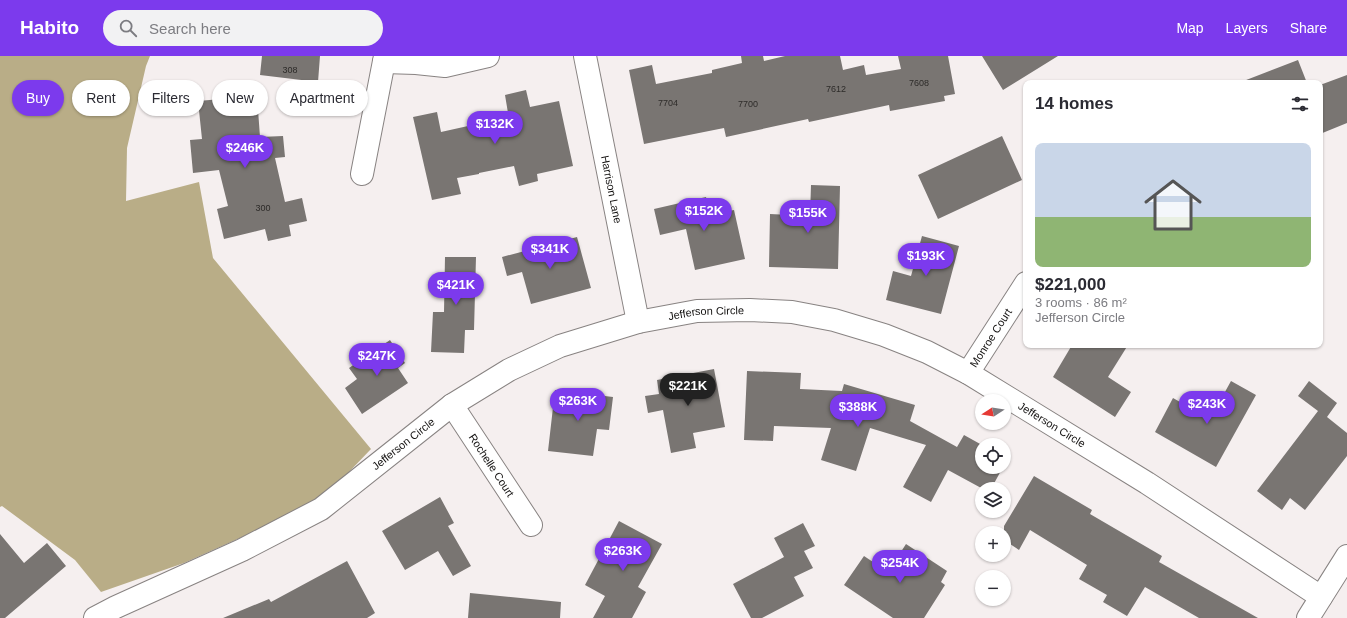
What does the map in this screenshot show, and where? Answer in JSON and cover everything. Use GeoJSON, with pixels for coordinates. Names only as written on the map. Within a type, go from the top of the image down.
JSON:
{"type":"FeatureCollection","features":[{"type":"Feature","properties":{"kind":"street"},"geometry":{"type":"LineString","coordinates":[[362,174],[385,59],[445,66],[488,56]]}},
{"type":"Feature","properties":{"kind":"street","name":"Harrison Lane"},"geometry":{"type":"LineString","coordinates":[[586,56],[638,322]]}},
{"type":"Feature","properties":{"kind":"street","name":"Monroe Court"},"geometry":{"type":"LineString","coordinates":[[968,373],[1023,288]]}},
{"type":"Feature","properties":{"kind":"street","name":"Jefferson Circle"},"geometry":{"type":"LineString","coordinates":[[95,618],[242,550],[321,508],[452,405],[508,370],[560,346],[638,322],[697,310],[792,312],[834,320],[884,335],[927,352],[968,373],[1147,483],[1321,597]]}},
{"type":"Feature","properties":{"kind":"street","name":"Rochelle Court"},"geometry":{"type":"LineString","coordinates":[[452,405],[531,525]]}},
{"type":"Feature","properties":{"kind":"street"},"geometry":{"type":"LineString","coordinates":[[1308,618],[1347,556]]}},
{"type":"Feature","properties":{"kind":"shaded area"},"geometry":{"type":"Polygon","coordinates":[[[0,56],[150,56],[143,80],[138,80],[138,101],[127,148],[126,201],[199,182],[213,258],[371,449],[324,498],[271,524],[184,563],[101,592],[75,560],[2,506],[0,507],[0,56]]]}},
{"type":"Feature","properties":{"kind":"building"},"geometry":{"type":"Polygon","coordinates":[[[262,56],[320,56],[318,80],[301,80],[260,75],[262,56]]]}},
{"type":"Feature","properties":{"kind":"building"},"geometry":{"type":"Polygon","coordinates":[[[741,56],[763,56],[764,61],[785,56],[840,56],[843,70],[864,65],[866,75],[901,69],[898,56],[948,56],[955,94],[944,96],[945,101],[890,111],[889,105],[809,122],[808,119],[726,137],[724,128],[644,144],[629,70],[652,65],[656,84],[712,73],[712,70],[742,63],[741,56]]]}},
{"type":"Feature","properties":{"kind":"building"},"geometry":{"type":"Polygon","coordinates":[[[982,56],[1058,56],[1003,90],[982,56]]]}},
{"type":"Feature","properties":{"kind":"building"},"geometry":{"type":"Polygon","coordinates":[[[1298,60],[1306,80],[1246,80],[1298,60]]]}},
{"type":"Feature","properties":{"kind":"building"},"geometry":{"type":"Polygon","coordinates":[[[1347,75],[1347,123],[1323,133],[1323,84],[1347,75]]]}},
{"type":"Feature","properties":{"kind":"building"},"geometry":{"type":"Polygon","coordinates":[[[526,90],[530,107],[559,101],[573,166],[537,174],[538,181],[519,186],[514,166],[457,178],[461,194],[432,200],[413,117],[437,112],[441,132],[495,120],[495,116],[508,113],[505,95],[526,90]]]}},
{"type":"Feature","properties":{"kind":"building"},"geometry":{"type":"Polygon","coordinates":[[[204,100],[212,100],[212,116],[258,116],[260,137],[283,136],[285,157],[275,158],[285,202],[302,198],[307,221],[289,225],[291,236],[268,241],[265,229],[224,239],[217,209],[228,206],[219,170],[193,173],[190,140],[202,139],[200,116],[204,116],[204,100]]]}},
{"type":"Feature","properties":{"kind":"building"},"geometry":{"type":"Polygon","coordinates":[[[1002,136],[1022,180],[938,219],[918,175],[1002,136]]]}},
{"type":"Feature","properties":{"kind":"building"},"geometry":{"type":"Polygon","coordinates":[[[811,185],[840,186],[838,269],[769,267],[770,214],[810,216],[811,185]]]}},
{"type":"Feature","properties":{"kind":"building"},"geometry":{"type":"Polygon","coordinates":[[[706,197],[710,215],[734,210],[745,259],[695,270],[686,229],[660,235],[654,209],[706,197]]]}},
{"type":"Feature","properties":{"kind":"building"},"geometry":{"type":"Polygon","coordinates":[[[922,236],[959,246],[941,314],[886,300],[893,271],[911,276],[922,236]]]}},
{"type":"Feature","properties":{"kind":"building"},"geometry":{"type":"Polygon","coordinates":[[[577,237],[591,288],[531,304],[522,272],[507,276],[502,257],[577,237]]]}},
{"type":"Feature","properties":{"kind":"building"},"geometry":{"type":"Polygon","coordinates":[[[445,257],[476,257],[474,330],[465,330],[464,353],[431,352],[433,312],[444,312],[445,257]]]}},
{"type":"Feature","properties":{"kind":"building"},"geometry":{"type":"Polygon","coordinates":[[[390,340],[405,363],[398,368],[408,383],[362,414],[345,388],[357,379],[349,368],[390,340]]]}},
{"type":"Feature","properties":{"kind":"building"},"geometry":{"type":"Polygon","coordinates":[[[1070,348],[1126,348],[1108,377],[1131,392],[1115,417],[1053,377],[1070,348]]]}},
{"type":"Feature","properties":{"kind":"building"},"geometry":{"type":"Polygon","coordinates":[[[714,369],[725,427],[693,433],[696,448],[671,453],[663,410],[648,413],[645,396],[659,394],[657,380],[714,369]]]}},
{"type":"Feature","properties":{"kind":"building"},"geometry":{"type":"Polygon","coordinates":[[[747,371],[801,373],[800,389],[842,391],[844,384],[915,405],[910,421],[957,447],[964,435],[975,441],[975,474],[999,474],[995,482],[975,482],[975,485],[948,470],[931,502],[903,487],[926,445],[870,428],[856,471],[821,460],[831,428],[774,426],[773,441],[744,440],[747,371]]]}},
{"type":"Feature","properties":{"kind":"building"},"geometry":{"type":"Polygon","coordinates":[[[1231,381],[1256,395],[1216,467],[1155,432],[1173,398],[1210,419],[1231,381]]]}},
{"type":"Feature","properties":{"kind":"building"},"geometry":{"type":"Polygon","coordinates":[[[1309,381],[1337,403],[1327,417],[1347,433],[1347,456],[1305,510],[1290,498],[1282,510],[1257,491],[1318,411],[1298,396],[1309,381]]]}},
{"type":"Feature","properties":{"kind":"building"},"geometry":{"type":"Polygon","coordinates":[[[555,390],[613,397],[609,430],[597,429],[593,456],[548,451],[555,390]]]}},
{"type":"Feature","properties":{"kind":"building"},"geometry":{"type":"Polygon","coordinates":[[[1034,476],[1092,510],[1090,514],[1162,556],[1159,562],[1258,618],[1199,618],[1145,587],[1127,616],[1103,602],[1107,595],[1079,579],[1087,565],[1030,530],[1019,550],[1011,545],[1011,526],[1004,526],[1009,518],[1011,518],[1011,514],[1034,476]]]}},
{"type":"Feature","properties":{"kind":"building"},"geometry":{"type":"Polygon","coordinates":[[[440,497],[454,523],[448,526],[471,566],[453,576],[438,551],[405,570],[382,531],[440,497]]]}},
{"type":"Feature","properties":{"kind":"building"},"geometry":{"type":"Polygon","coordinates":[[[619,521],[662,544],[638,587],[646,592],[632,618],[593,618],[605,596],[585,585],[619,521]]]}},
{"type":"Feature","properties":{"kind":"building"},"geometry":{"type":"Polygon","coordinates":[[[803,523],[815,546],[804,551],[813,568],[794,577],[804,596],[762,618],[751,618],[733,584],[784,557],[774,538],[803,523]]]}},
{"type":"Feature","properties":{"kind":"building"},"geometry":{"type":"Polygon","coordinates":[[[0,534],[24,563],[47,543],[66,566],[5,618],[0,618],[0,534]]]}},
{"type":"Feature","properties":{"kind":"building"},"geometry":{"type":"Polygon","coordinates":[[[906,544],[947,571],[941,582],[945,585],[924,618],[893,618],[844,585],[864,556],[888,572],[906,544]]]}},
{"type":"Feature","properties":{"kind":"building"},"geometry":{"type":"Polygon","coordinates":[[[347,561],[375,613],[367,618],[223,618],[269,599],[271,602],[347,561]]]}},
{"type":"Feature","properties":{"kind":"building"},"geometry":{"type":"Polygon","coordinates":[[[470,593],[561,602],[560,618],[468,618],[470,593]]]}}]}
